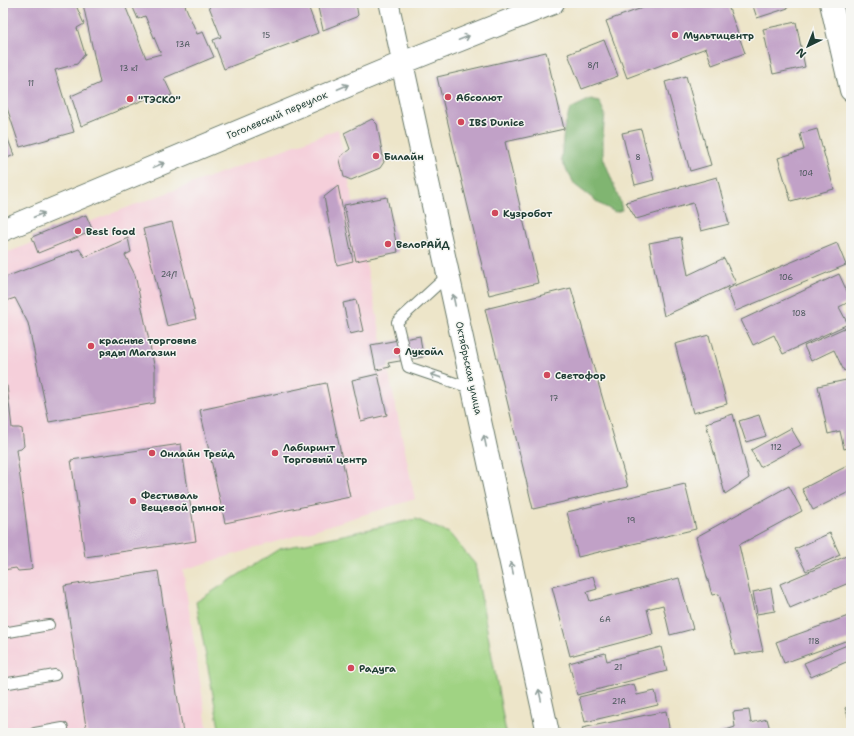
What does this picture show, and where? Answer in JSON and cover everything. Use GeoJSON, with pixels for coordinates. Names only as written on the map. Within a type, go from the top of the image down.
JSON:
{"type":"FeatureCollection","features":[{"type":"Feature","properties":{"kind":"main road","name":"Гоголевский переулок"},"geometry":{"type":"LineString","coordinates":[[3,230],[402,63],[553,3]]}},
{"type":"Feature","properties":{"kind":"main road"},"geometry":{"type":"LineString","coordinates":[[831,3],[851,90]]}},
{"type":"Feature","properties":{"kind":"main road","name":"Октябрьская улица"},"geometry":{"type":"LineString","coordinates":[[402,63],[548,733]]}},
{"type":"Feature","properties":{"kind":"street","name":"Октябрьская улица"},"geometry":{"type":"LineString","coordinates":[[389,3],[402,63]]}},
{"type":"Feature","properties":{"kind":"lane"},"geometry":{"type":"LineString","coordinates":[[448,274],[397,322],[408,367],[473,389]]}},
{"type":"Feature","properties":{"kind":"lane"},"geometry":{"type":"LineString","coordinates":[[3,633],[49,625]]}},
{"type":"Feature","properties":{"kind":"lane"},"geometry":{"type":"LineString","coordinates":[[3,684],[55,675]]}},
{"type":"Feature","properties":{"kind":"lane"},"geometry":{"type":"LineString","coordinates":[[35,733],[64,728]]}},
{"type":"Feature","properties":{"kind":"shaded area"},"geometry":{"type":"Polygon","coordinates":[[[338,129],[415,499],[183,570],[208,733],[3,733],[3,254],[338,129]]]}},
{"type":"Feature","properties":{"kind":"green space"},"geometry":{"type":"Polygon","coordinates":[[[591,99],[599,101],[605,114],[603,157],[622,210],[615,212],[600,204],[575,185],[561,160],[564,129],[570,109],[591,99]]]}},
{"type":"Feature","properties":{"kind":"green space","name":"Радуга"},"geometry":{"type":"Polygon","coordinates":[[[416,519],[449,533],[475,564],[506,733],[220,733],[196,602],[279,549],[416,519]]]}},
{"type":"Feature","properties":{"kind":"building"},"geometry":{"type":"Polygon","coordinates":[[[3,3],[75,3],[84,24],[77,28],[85,54],[77,64],[55,70],[74,132],[20,147],[3,96],[3,3]]]}},
{"type":"Feature","properties":{"kind":"building"},"geometry":{"type":"Polygon","coordinates":[[[124,3],[146,58],[161,54],[145,16],[138,19],[131,3],[184,3],[197,34],[203,32],[214,57],[164,78],[172,95],[155,102],[153,96],[81,126],[71,96],[100,83],[83,4],[124,3]]]}},
{"type":"Feature","properties":{"kind":"building"},"geometry":{"type":"Polygon","coordinates":[[[307,3],[318,33],[224,69],[213,40],[221,37],[208,4],[307,3]]]}},
{"type":"Feature","properties":{"kind":"building"},"geometry":{"type":"Polygon","coordinates":[[[317,3],[356,3],[358,15],[323,30],[317,3]]]}},
{"type":"Feature","properties":{"kind":"building"},"geometry":{"type":"Polygon","coordinates":[[[451,3],[464,3],[456,6],[451,3]]]}},
{"type":"Feature","properties":{"kind":"building","name":"Мультицентр"},"geometry":{"type":"Polygon","coordinates":[[[656,3],[727,3],[745,53],[712,65],[706,48],[627,78],[606,21],[656,3]]]}},
{"type":"Feature","properties":{"kind":"building"},"geometry":{"type":"Polygon","coordinates":[[[752,3],[787,3],[788,8],[757,18],[752,3]]]}},
{"type":"Feature","properties":{"kind":"building"},"geometry":{"type":"Polygon","coordinates":[[[796,22],[805,67],[773,74],[763,29],[796,22]]]}},
{"type":"Feature","properties":{"kind":"building"},"geometry":{"type":"Polygon","coordinates":[[[604,40],[618,76],[582,89],[568,54],[604,40]]]}},
{"type":"Feature","properties":{"kind":"building","name":"Кузробот"},"geometry":{"type":"Polygon","coordinates":[[[546,52],[564,129],[505,142],[538,283],[489,295],[437,77],[546,52]]]}},
{"type":"Feature","properties":{"kind":"building"},"geometry":{"type":"Polygon","coordinates":[[[686,76],[711,165],[690,171],[665,82],[686,76]]]}},
{"type":"Feature","properties":{"kind":"building"},"geometry":{"type":"Polygon","coordinates":[[[372,119],[377,124],[384,162],[380,168],[351,180],[344,177],[340,160],[341,156],[350,149],[344,133],[372,119]]]}},
{"type":"Feature","properties":{"kind":"building"},"geometry":{"type":"Polygon","coordinates":[[[641,129],[654,180],[635,185],[622,133],[641,129]]]}},
{"type":"Feature","properties":{"kind":"building"},"geometry":{"type":"Polygon","coordinates":[[[817,129],[834,189],[791,201],[778,158],[804,150],[800,134],[817,129]]]}},
{"type":"Feature","properties":{"kind":"building"},"geometry":{"type":"Polygon","coordinates":[[[6,134],[14,155],[3,160],[3,135],[6,134]]]}},
{"type":"Feature","properties":{"kind":"building"},"geometry":{"type":"Polygon","coordinates":[[[717,177],[729,224],[701,231],[693,203],[636,219],[626,202],[717,177]]]}},
{"type":"Feature","properties":{"kind":"building"},"geometry":{"type":"Polygon","coordinates":[[[338,186],[353,261],[337,265],[324,197],[338,186]]]}},
{"type":"Feature","properties":{"kind":"building"},"geometry":{"type":"Polygon","coordinates":[[[387,197],[398,252],[356,261],[344,205],[387,197]]]}},
{"type":"Feature","properties":{"kind":"building"},"geometry":{"type":"Polygon","coordinates":[[[86,215],[93,231],[38,253],[32,237],[86,215]]]}},
{"type":"Feature","properties":{"kind":"building"},"geometry":{"type":"Polygon","coordinates":[[[172,222],[196,319],[167,326],[143,229],[172,222]]]}},
{"type":"Feature","properties":{"kind":"building"},"geometry":{"type":"Polygon","coordinates":[[[681,237],[688,275],[724,258],[736,283],[664,316],[649,243],[681,237]]]}},
{"type":"Feature","properties":{"kind":"building","name":"красные торговые ряды Магазин"},"geometry":{"type":"Polygon","coordinates":[[[128,238],[131,252],[125,255],[135,275],[155,369],[155,403],[49,422],[28,323],[15,298],[3,302],[3,278],[79,249],[85,257],[128,238]]]}},
{"type":"Feature","properties":{"kind":"building"},"geometry":{"type":"Polygon","coordinates":[[[837,243],[846,265],[736,311],[727,289],[837,243]]]}},
{"type":"Feature","properties":{"kind":"building"},"geometry":{"type":"Polygon","coordinates":[[[839,274],[851,300],[839,307],[848,324],[783,354],[774,335],[753,345],[741,320],[839,274]]]}},
{"type":"Feature","properties":{"kind":"building"},"geometry":{"type":"Polygon","coordinates":[[[571,288],[628,487],[533,509],[485,309],[571,288]]]}},
{"type":"Feature","properties":{"kind":"building"},"geometry":{"type":"Polygon","coordinates":[[[356,300],[363,331],[350,334],[343,303],[356,300]]]}},
{"type":"Feature","properties":{"kind":"building"},"geometry":{"type":"Polygon","coordinates":[[[851,325],[851,367],[844,371],[834,350],[811,361],[804,346],[851,325]]]}},
{"type":"Feature","properties":{"kind":"building"},"geometry":{"type":"Polygon","coordinates":[[[709,335],[727,404],[693,413],[675,344],[709,335]]]}},
{"type":"Feature","properties":{"kind":"building","name":"Лукойл"},"geometry":{"type":"Polygon","coordinates":[[[420,336],[423,357],[388,363],[390,367],[376,370],[371,345],[420,336]]]}},
{"type":"Feature","properties":{"kind":"building"},"geometry":{"type":"Polygon","coordinates":[[[378,374],[387,415],[361,421],[352,380],[378,374]]]}},
{"type":"Feature","properties":{"kind":"building"},"geometry":{"type":"Polygon","coordinates":[[[851,379],[851,447],[844,449],[840,431],[828,434],[818,386],[851,379]]]}},
{"type":"Feature","properties":{"kind":"building"},"geometry":{"type":"Polygon","coordinates":[[[3,382],[7,386],[12,428],[22,429],[24,446],[21,449],[16,450],[32,568],[30,570],[18,571],[16,568],[3,570],[3,382]]]}},
{"type":"Feature","properties":{"kind":"building","name":"Лабиринт Торговый центр"},"geometry":{"type":"Polygon","coordinates":[[[326,383],[350,497],[225,523],[200,410],[326,383]]]}},
{"type":"Feature","properties":{"kind":"building"},"geometry":{"type":"Polygon","coordinates":[[[733,414],[749,478],[725,494],[706,423],[733,414]]]}},
{"type":"Feature","properties":{"kind":"building"},"geometry":{"type":"Polygon","coordinates":[[[759,415],[766,436],[746,442],[739,421],[759,415]]]}},
{"type":"Feature","properties":{"kind":"building"},"geometry":{"type":"Polygon","coordinates":[[[791,428],[801,445],[760,467],[751,450],[791,428]]]}},
{"type":"Feature","properties":{"kind":"building","name":"Фестиваль Вещевой рынок"},"geometry":{"type":"Polygon","coordinates":[[[181,444],[196,541],[85,557],[71,460],[181,444]]]}},
{"type":"Feature","properties":{"kind":"building"},"geometry":{"type":"Polygon","coordinates":[[[851,464],[851,491],[813,510],[802,489],[851,464]]]}},
{"type":"Feature","properties":{"kind":"building"},"geometry":{"type":"Polygon","coordinates":[[[685,484],[696,529],[578,557],[567,512],[685,484]]]}},
{"type":"Feature","properties":{"kind":"building"},"geometry":{"type":"Polygon","coordinates":[[[789,486],[802,511],[739,545],[763,651],[735,655],[719,594],[712,595],[696,537],[789,486]]]}},
{"type":"Feature","properties":{"kind":"building"},"geometry":{"type":"Polygon","coordinates":[[[830,533],[840,555],[806,571],[795,549],[830,533]]]}},
{"type":"Feature","properties":{"kind":"building"},"geometry":{"type":"Polygon","coordinates":[[[851,554],[851,582],[790,608],[780,584],[851,554]]]}},
{"type":"Feature","properties":{"kind":"building"},"geometry":{"type":"Polygon","coordinates":[[[158,571],[183,733],[87,733],[64,586],[158,571]]]}},
{"type":"Feature","properties":{"kind":"building"},"geometry":{"type":"Polygon","coordinates":[[[593,576],[597,589],[587,592],[590,601],[679,578],[693,629],[670,635],[663,605],[647,609],[653,634],[570,656],[552,587],[593,576]]]}},
{"type":"Feature","properties":{"kind":"building"},"geometry":{"type":"Polygon","coordinates":[[[771,588],[775,611],[757,614],[753,592],[771,588]]]}},
{"type":"Feature","properties":{"kind":"building"},"geometry":{"type":"Polygon","coordinates":[[[851,615],[851,639],[784,663],[776,642],[851,615]]]}},
{"type":"Feature","properties":{"kind":"building"},"geometry":{"type":"Polygon","coordinates":[[[847,645],[851,652],[851,660],[811,677],[804,663],[847,645]]]}},
{"type":"Feature","properties":{"kind":"building"},"geometry":{"type":"Polygon","coordinates":[[[661,647],[667,671],[577,695],[569,663],[605,653],[607,661],[661,647]]]}},
{"type":"Feature","properties":{"kind":"building"},"geometry":{"type":"Polygon","coordinates":[[[634,684],[637,695],[655,691],[658,705],[585,722],[579,697],[634,684]]]}},
{"type":"Feature","properties":{"kind":"building"},"geometry":{"type":"Polygon","coordinates":[[[851,705],[851,725],[845,708],[851,705]]]}},
{"type":"Feature","properties":{"kind":"building"},"geometry":{"type":"Polygon","coordinates":[[[749,710],[751,723],[767,719],[771,733],[717,733],[735,727],[733,712],[749,710]]]}},
{"type":"Feature","properties":{"kind":"building"},"geometry":{"type":"Polygon","coordinates":[[[666,711],[670,733],[583,733],[582,728],[666,711]]]}},
{"type":"Feature","properties":{"kind":"place","name":"Мультицентр"},"geometry":{"type":"Point","coordinates":[675,35]}},
{"type":"Feature","properties":{"kind":"place","name":"Абсолют"},"geometry":{"type":"Point","coordinates":[448,97]}},
{"type":"Feature","properties":{"kind":"place","name":"\"ТЭСКО\""},"geometry":{"type":"Point","coordinates":[130,99]}},
{"type":"Feature","properties":{"kind":"place","name":"IBS Dunice"},"geometry":{"type":"Point","coordinates":[461,122]}},
{"type":"Feature","properties":{"kind":"place","name":"Билайн"},"geometry":{"type":"Point","coordinates":[376,156]}},
{"type":"Feature","properties":{"kind":"place","name":"Кузробот"},"geometry":{"type":"Point","coordinates":[495,213]}},
{"type":"Feature","properties":{"kind":"place","name":"Best food"},"geometry":{"type":"Point","coordinates":[78,231]}},
{"type":"Feature","properties":{"kind":"place","name":"ВелоРАЙД"},"geometry":{"type":"Point","coordinates":[388,244]}},
{"type":"Feature","properties":{"kind":"place","name":"красные торговые ряды Магазин"},"geometry":{"type":"Point","coordinates":[91,346]}},
{"type":"Feature","properties":{"kind":"place","name":"Лукойл"},"geometry":{"type":"Point","coordinates":[397,351]}},
{"type":"Feature","properties":{"kind":"place","name":"Светофор"},"geometry":{"type":"Point","coordinates":[547,375]}},
{"type":"Feature","properties":{"kind":"place","name":"Онлайн Трейд"},"geometry":{"type":"Point","coordinates":[152,453]}},
{"type":"Feature","properties":{"kind":"place","name":"Лабиринт Торговый центр"},"geometry":{"type":"Point","coordinates":[275,453]}},
{"type":"Feature","properties":{"kind":"place","name":"Фестиваль Вещевой рынок"},"geometry":{"type":"Point","coordinates":[133,501]}},
{"type":"Feature","properties":{"kind":"place","name":"Радуга"},"geometry":{"type":"Point","coordinates":[351,668]}}]}
